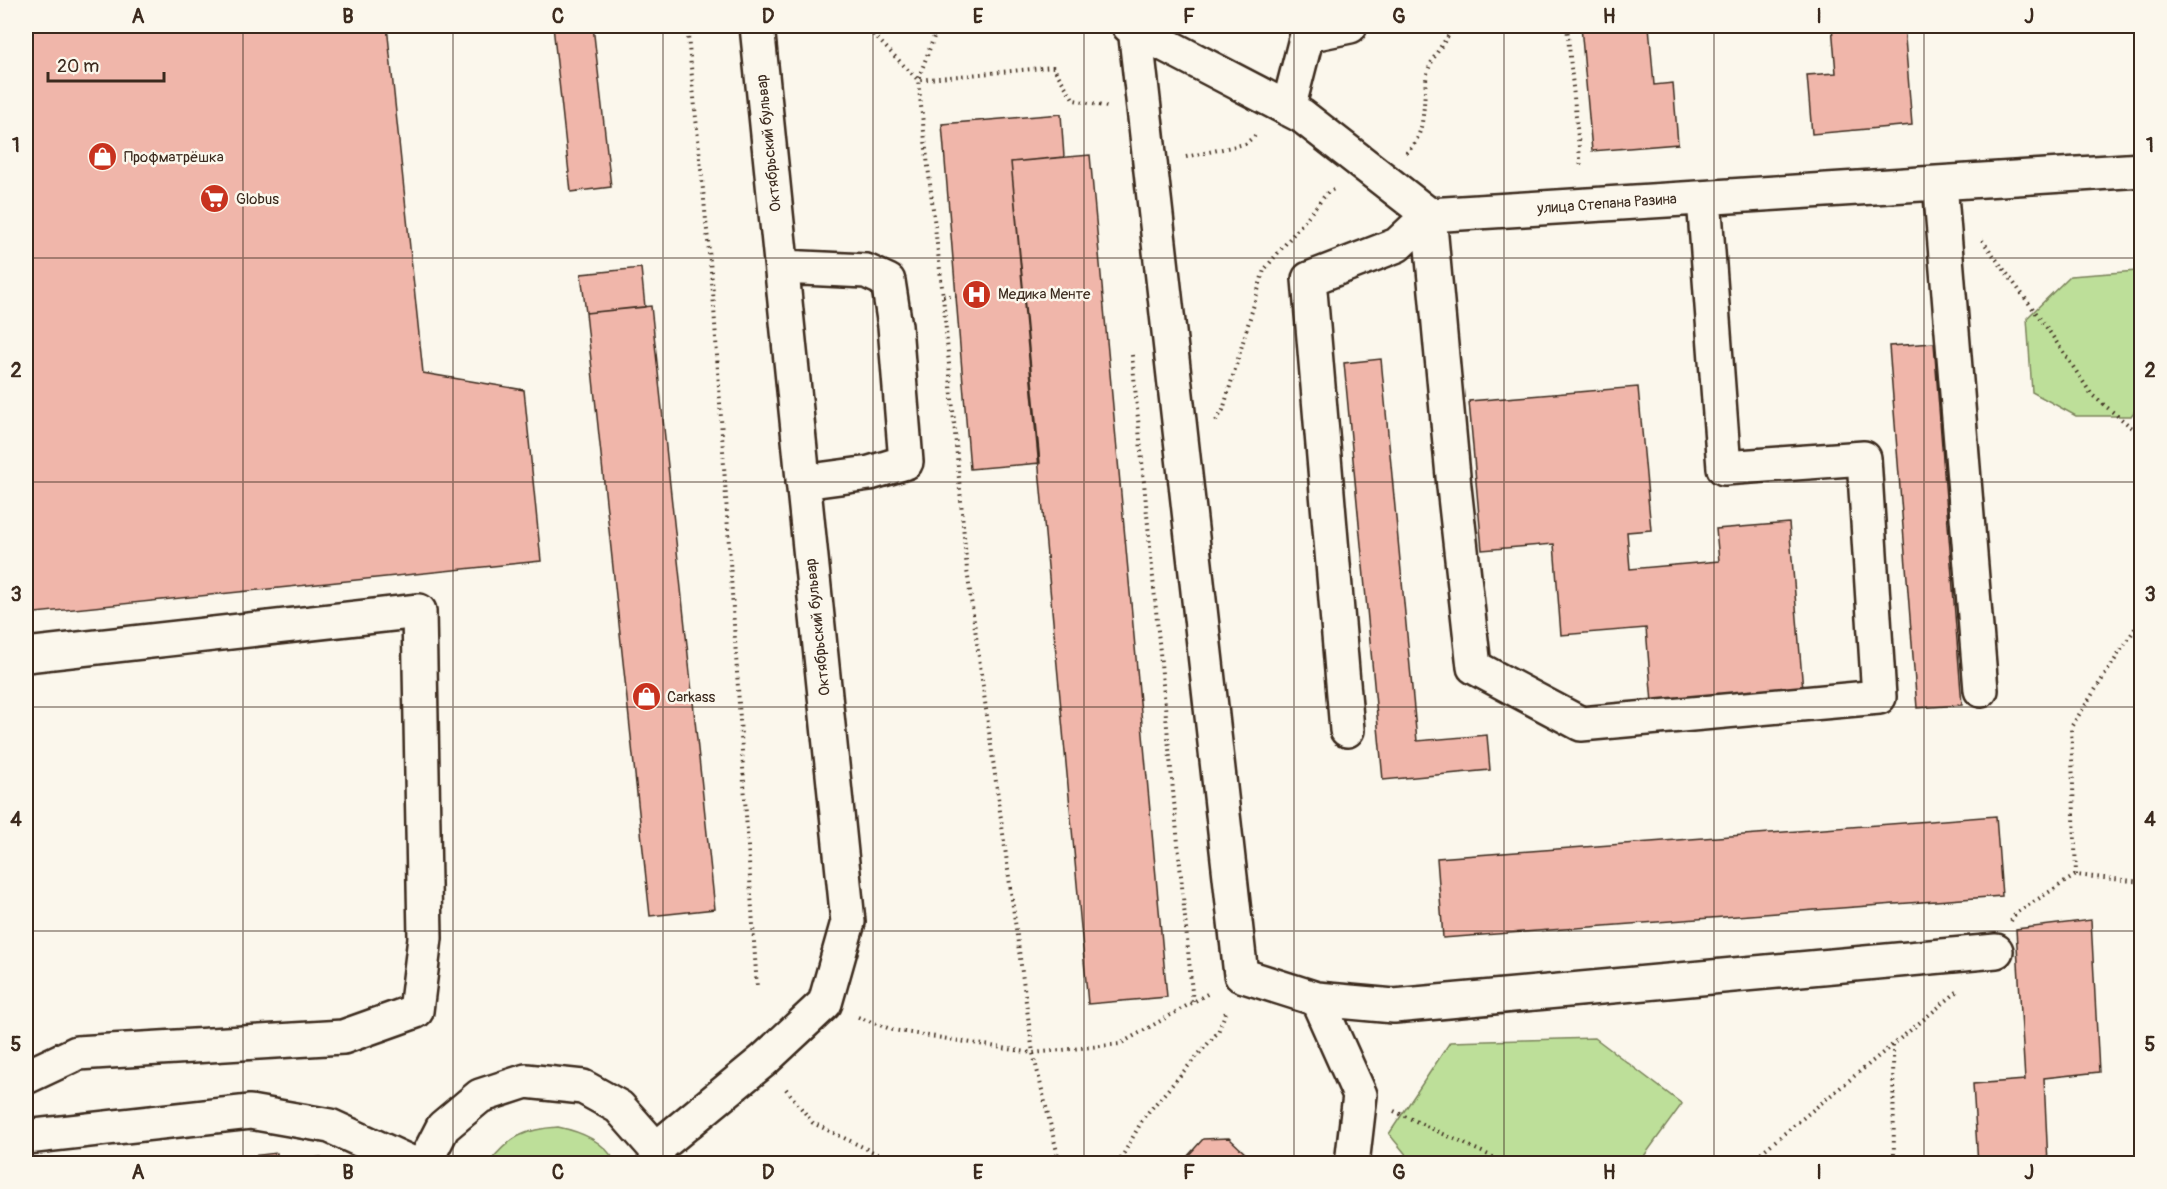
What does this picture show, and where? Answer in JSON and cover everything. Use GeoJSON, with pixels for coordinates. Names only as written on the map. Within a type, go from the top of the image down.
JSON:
{"type":"FeatureCollection","features":[{"type":"Feature","properties":{"kind":"street","name":"Октябрьский бульвар"},"geometry":{"type":"LineString","coordinates":[[757,26],[848,922],[825,1003]]}},
{"type":"Feature","properties":{"kind":"street"},"geometry":{"type":"LineString","coordinates":[[1288,109],[1307,35],[1350,26]]}},
{"type":"Feature","properties":{"kind":"street"},"geometry":{"type":"LineString","coordinates":[[1132,27],[1302,116],[1429,215],[1453,475],[1474,667],[1581,724],[1879,697],[1864,458],[1724,468],[1704,198]]}},
{"type":"Feature","properties":{"kind":"street"},"geometry":{"type":"LineString","coordinates":[[1132,27],[1149,149],[1241,975],[1317,999],[1394,1006],[1996,951]]}},
{"type":"Feature","properties":{"kind":"street","name":"улица Степана Разина"},"geometry":{"type":"LineString","coordinates":[[1429,215],[2142,170]]}},
{"type":"Feature","properties":{"kind":"street"},"geometry":{"type":"LineString","coordinates":[[1940,183],[1981,690]]}},
{"type":"Feature","properties":{"kind":"street"},"geometry":{"type":"LineString","coordinates":[[1347,730],[1309,279],[1397,245],[1429,215]]}},
{"type":"Feature","properties":{"kind":"street"},"geometry":{"type":"LineString","coordinates":[[782,267],[866,271],[888,281],[895,326],[906,462],[870,473],[803,482]]}},
{"type":"Feature","properties":{"kind":"street"},"geometry":{"type":"LineString","coordinates":[[26,655],[419,611],[425,938],[416,1011],[343,1036],[77,1053],[26,1077]]}},
{"type":"Feature","properties":{"kind":"street"},"geometry":{"type":"LineString","coordinates":[[1317,999],[1360,1095],[1352,1164]]}},
{"type":"Feature","properties":{"kind":"street"},"geometry":{"type":"LineString","coordinates":[[424,1164],[443,1127],[480,1096],[526,1081],[583,1087],[619,1107],[657,1156],[825,1003]]}},
{"type":"Feature","properties":{"kind":"street"},"geometry":{"type":"LineString","coordinates":[[26,1137],[250,1112],[330,1126],[413,1164]]}},
{"type":"Feature","properties":{"kind":"path"},"geometry":{"type":"LineString","coordinates":[[687,26],[713,292],[757,989]]}},
{"type":"Feature","properties":{"kind":"path"},"geometry":{"type":"LineString","coordinates":[[865,26],[918,80]]}},
{"type":"Feature","properties":{"kind":"path"},"geometry":{"type":"LineString","coordinates":[[938,26],[918,80],[943,296],[968,570],[1033,1053],[1060,1164]]}},
{"type":"Feature","properties":{"kind":"path"},"geometry":{"type":"LineString","coordinates":[[1567,26],[1585,205]]}},
{"type":"Feature","properties":{"kind":"path"},"geometry":{"type":"LineString","coordinates":[[918,80],[1053,67],[1074,100],[1109,107]]}},
{"type":"Feature","properties":{"kind":"path"},"geometry":{"type":"LineString","coordinates":[[1149,149],[1181,158],[1245,144],[1288,109]]}},
{"type":"Feature","properties":{"kind":"path"},"geometry":{"type":"LineString","coordinates":[[1982,240],[2044,324],[2092,395],[2142,436]]}},
{"type":"Feature","properties":{"kind":"path"},"geometry":{"type":"LineString","coordinates":[[943,296],[956,296]]}},
{"type":"Feature","properties":{"kind":"path"},"geometry":{"type":"LineString","coordinates":[[1131,351],[1193,1003]]}},
{"type":"Feature","properties":{"kind":"path"},"geometry":{"type":"LineString","coordinates":[[2076,875],[2071,727],[2142,618]]}},
{"type":"Feature","properties":{"kind":"path"},"geometry":{"type":"LineString","coordinates":[[1748,1164],[1986,969],[2016,913],[2076,875],[2142,882]]}},
{"type":"Feature","properties":{"kind":"path"},"geometry":{"type":"LineString","coordinates":[[825,1003],[893,1030],[1033,1053],[1120,1044],[1241,975]]}},
{"type":"Feature","properties":{"kind":"path"},"geometry":{"type":"LineString","coordinates":[[1118,1164],[1144,1117],[1218,1032],[1241,975]]}},
{"type":"Feature","properties":{"kind":"path"},"geometry":{"type":"LineString","coordinates":[[1893,1044],[1894,1164]]}},
{"type":"Feature","properties":{"kind":"path"},"geometry":{"type":"LineString","coordinates":[[784,1087],[813,1123],[898,1164]]}},
{"type":"Feature","properties":{"kind":"path"},"geometry":{"type":"LineString","coordinates":[[1360,1095],[1508,1164]]}},
{"type":"Feature","properties":{"kind":"green space"},"geometry":{"type":"Polygon","coordinates":[[[2137,271],[2142,274],[2142,401],[2131,416],[2076,416],[2032,392],[2027,318],[2070,276],[2137,271]]]}},
{"type":"Feature","properties":{"kind":"green space"},"geometry":{"type":"Polygon","coordinates":[[[1595,1038],[1682,1104],[1639,1163],[1413,1163],[1389,1134],[1450,1042],[1595,1038]]]}},
{"type":"Feature","properties":{"kind":"green space"},"geometry":{"type":"Polygon","coordinates":[[[558,1127],[576,1132],[599,1143],[616,1163],[489,1163],[496,1154],[519,1136],[527,1132],[558,1127]]]}},
{"type":"Feature","properties":{"kind":"building","name":"Globus"},"geometry":{"type":"Polygon","coordinates":[[[26,26],[387,26],[423,373],[524,390],[541,561],[26,614],[26,26]]]}},
{"type":"Feature","properties":{"kind":"building"},"geometry":{"type":"Polygon","coordinates":[[[553,26],[593,26],[611,187],[571,192],[553,26]]]}},
{"type":"Feature","properties":{"kind":"building"},"geometry":{"type":"Polygon","coordinates":[[[1581,26],[1649,26],[1654,85],[1673,83],[1678,144],[1592,151],[1581,26]]]}},
{"type":"Feature","properties":{"kind":"building"},"geometry":{"type":"Polygon","coordinates":[[[1832,26],[1904,26],[1912,125],[1812,134],[1807,75],[1836,73],[1832,26]]]}},
{"type":"Feature","properties":{"kind":"building"},"geometry":{"type":"Polygon","coordinates":[[[1061,114],[1064,157],[1011,162],[1040,463],[970,469],[942,124],[1061,114]]]}},
{"type":"Feature","properties":{"kind":"building"},"geometry":{"type":"Polygon","coordinates":[[[1090,155],[1167,997],[1088,1004],[1011,162],[1090,155]]]}},
{"type":"Feature","properties":{"kind":"building"},"geometry":{"type":"Polygon","coordinates":[[[641,268],[645,307],[586,313],[581,274],[641,268]]]}},
{"type":"Feature","properties":{"kind":"building"},"geometry":{"type":"Polygon","coordinates":[[[651,306],[715,909],[650,916],[586,313],[651,306]]]}},
{"type":"Feature","properties":{"kind":"building"},"geometry":{"type":"Polygon","coordinates":[[[1934,343],[1962,705],[1917,708],[1889,346],[1934,343]]]}},
{"type":"Feature","properties":{"kind":"building"},"geometry":{"type":"Polygon","coordinates":[[[1381,359],[1417,741],[1487,735],[1490,770],[1383,780],[1344,363],[1381,359]]]}},
{"type":"Feature","properties":{"kind":"building"},"geometry":{"type":"Polygon","coordinates":[[[1638,387],[1651,530],[1627,532],[1630,569],[1719,561],[1716,529],[1789,523],[1803,690],[1652,703],[1646,628],[1561,635],[1554,544],[1482,550],[1469,401],[1638,387]]]}},
{"type":"Feature","properties":{"kind":"building"},"geometry":{"type":"Polygon","coordinates":[[[1996,816],[2002,896],[1443,938],[1437,858],[1996,816]]]}},
{"type":"Feature","properties":{"kind":"building"},"geometry":{"type":"Polygon","coordinates":[[[2091,920],[2099,1072],[2044,1078],[2048,1164],[1978,1164],[1973,1084],[2025,1080],[2016,929],[2091,920]]]}},
{"type":"Feature","properties":{"kind":"building"},"geometry":{"type":"Polygon","coordinates":[[[1229,1138],[1247,1155],[1247,1164],[1186,1164],[1186,1158],[1203,1139],[1229,1138]]]}},
{"type":"Feature","properties":{"kind":"building"},"geometry":{"type":"Polygon","coordinates":[[[277,1153],[277,1162],[321,1157],[322,1164],[198,1164],[198,1162],[277,1153]]]}},
{"type":"Feature","properties":{"kind":"place","name":"Профматрёшка"},"geometry":{"type":"Point","coordinates":[103,157]}},
{"type":"Feature","properties":{"kind":"place","name":"Globus"},"geometry":{"type":"Point","coordinates":[215,199]}},
{"type":"Feature","properties":{"kind":"place","name":"Медика Менте"},"geometry":{"type":"Point","coordinates":[977,294]}},
{"type":"Feature","properties":{"kind":"place","name":"Carkass"},"geometry":{"type":"Point","coordinates":[646,697]}}]}
